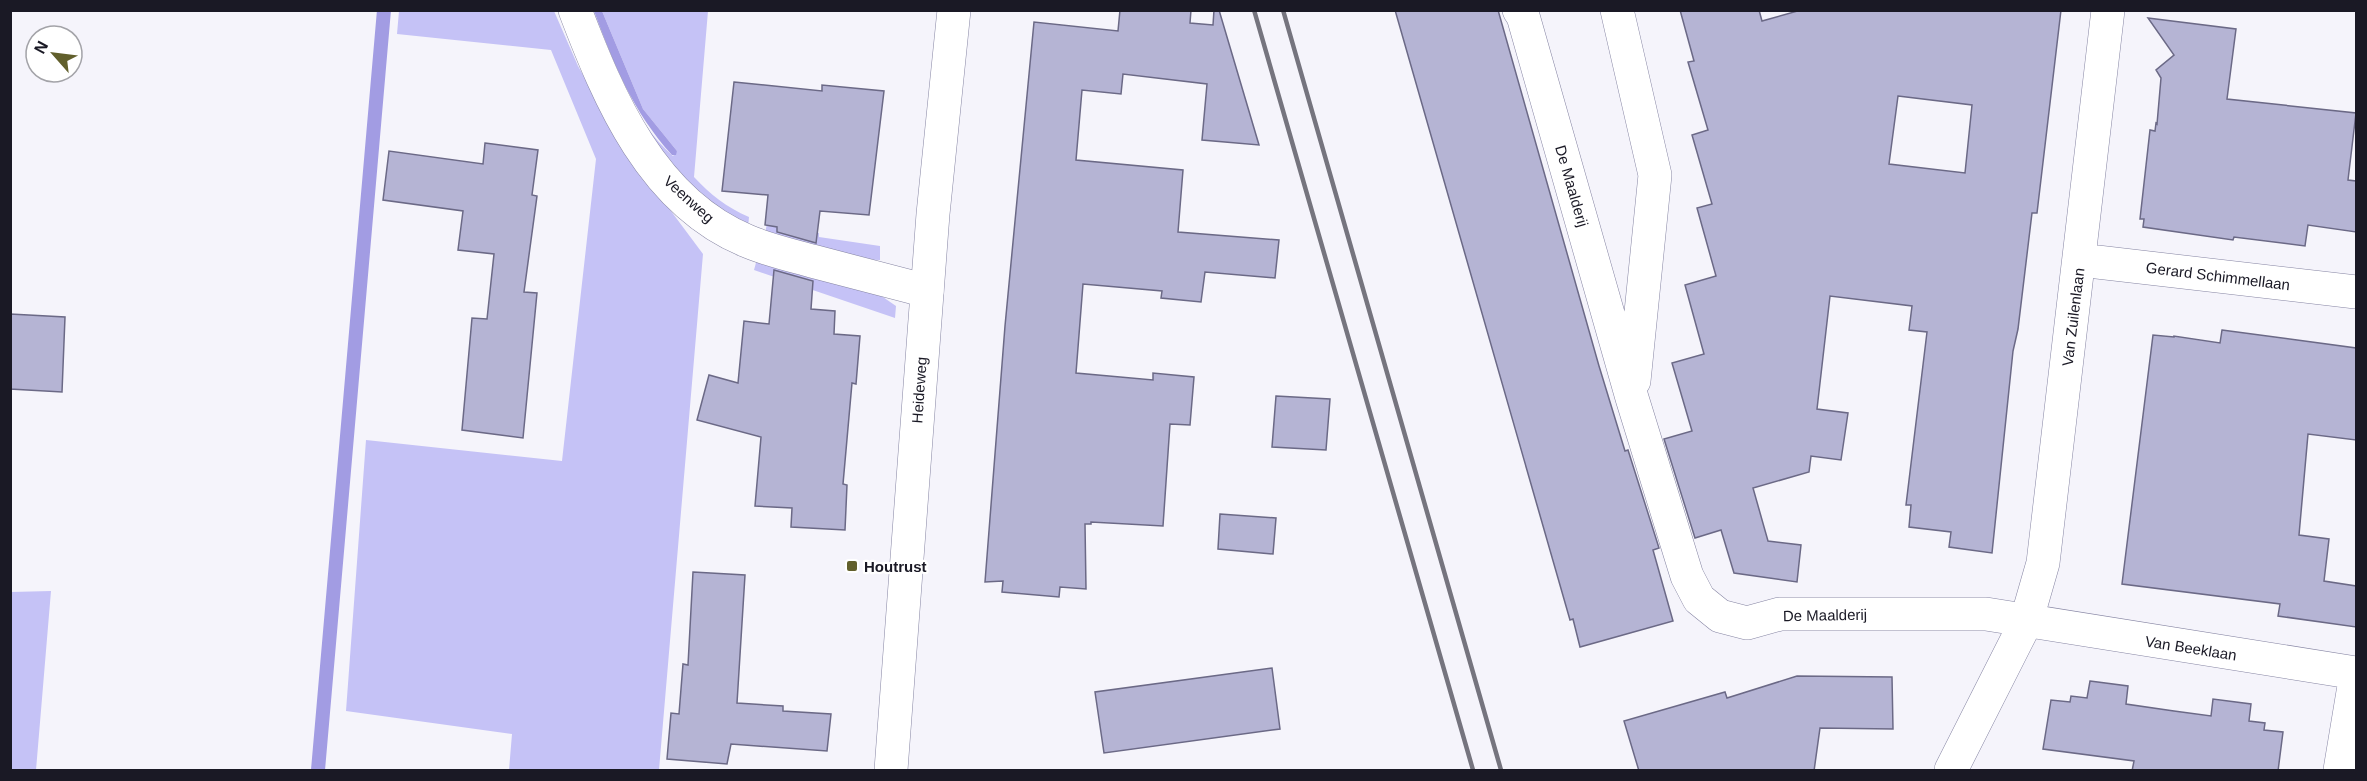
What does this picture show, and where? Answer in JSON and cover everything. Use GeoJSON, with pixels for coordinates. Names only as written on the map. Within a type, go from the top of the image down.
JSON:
{"type":"FeatureCollection","features":[{"type":"Feature","properties":{"kind":"street","name":"Veenweg"},"geometry":{"type":"LineString","coordinates":[[575,10],[599,73],[631,135],[651,163],[679,194],[705,217],[725,230],[764,248],[927,291]]}},
{"type":"Feature","properties":{"kind":"street","name":"Heideweg"},"geometry":{"type":"LineString","coordinates":[[891,771],[927,291],[954,10]]}},
{"type":"Feature","properties":{"kind":"street","name":"De Maalderij"},"geometry":{"type":"LineString","coordinates":[[1519,10],[1523,16],[1632,398],[1687,576],[1699,599],[1720,616],[1747,623],[1780,614],[1986,614],[2026,622]]}},
{"type":"Feature","properties":{"kind":"street","name":"De Maalderij"},"geometry":{"type":"LineString","coordinates":[[1617,10],[1655,175],[1632,398]]}},
{"type":"Feature","properties":{"kind":"street","name":"Van Zuilenlaan"},"geometry":{"type":"LineString","coordinates":[[1951,771],[2026,622],[2043,563],[2108,10]]}},
{"type":"Feature","properties":{"kind":"street","name":"Gerard Schimmellaan"},"geometry":{"type":"LineString","coordinates":[[2080,260],[2356,292]]}},
{"type":"Feature","properties":{"kind":"street","name":"Van Beeklaan"},"geometry":{"type":"LineString","coordinates":[[2026,622],[2356,673]]}},
{"type":"Feature","properties":{"kind":"street"},"geometry":{"type":"LineString","coordinates":[[2340,771],[2356,673]]}},
{"type":"Feature","properties":{"kind":"shaded area"},"geometry":{"type":"Polygon","coordinates":[[[399,11],[554,11],[578,66],[627,152],[703,254],[659,770],[509,770],[512,734],[346,711],[366,440],[562,461],[596,159],[551,50],[397,34],[399,11]]]}},
{"type":"Feature","properties":{"kind":"shaded area"},"geometry":{"type":"Polygon","coordinates":[[[588,11],[594,11],[616,69],[634,107],[645,125],[673,156],[677,151],[643,109],[602,11],[708,11],[694,177],[719,200],[749,217],[748,228],[716,207],[689,184],[667,160],[631,107],[588,11]]]}},
{"type":"Feature","properties":{"kind":"shaded area"},"geometry":{"type":"Polygon","coordinates":[[[594,11],[602,11],[643,109],[677,151],[676,155],[672,155],[658,139],[635,105],[617,69],[594,11]]]}},
{"type":"Feature","properties":{"kind":"shaded area"},"geometry":{"type":"Polygon","coordinates":[[[767,223],[819,233],[819,237],[880,246],[880,260],[850,259],[765,234],[767,223]]]}},
{"type":"Feature","properties":{"kind":"shaded area"},"geometry":{"type":"Polygon","coordinates":[[[757,259],[880,295],[896,306],[895,318],[754,270],[757,259]]]}},
{"type":"Feature","properties":{"kind":"shaded area"},"geometry":{"type":"Polygon","coordinates":[[[51,591],[36,770],[11,770],[11,592],[51,591]]]}},
{"type":"Feature","properties":{"kind":"building"},"geometry":{"type":"Polygon","coordinates":[[[1120,10],[1191,10],[1190,23],[1213,25],[1214,10],[1219,10],[1259,145],[1202,140],[1207,84],[1123,74],[1121,94],[1082,90],[1076,160],[1183,170],[1178,232],[1279,240],[1275,278],[1205,272],[1201,302],[1161,298],[1162,291],[1083,284],[1076,373],[1153,380],[1153,373],[1194,377],[1190,425],[1170,424],[1163,526],[1091,522],[1091,524],[1085,524],[1086,589],[1060,587],[1059,597],[1002,592],[1003,581],[985,582],[1005,326],[1034,22],[1118,31],[1120,10]]]}},
{"type":"Feature","properties":{"kind":"building"},"geometry":{"type":"Polygon","coordinates":[[[1395,10],[1498,10],[1599,366],[1625,451],[1628,450],[1659,548],[1653,550],[1673,621],[1580,647],[1573,619],[1570,620],[1395,10]]]}},
{"type":"Feature","properties":{"kind":"building"},"geometry":{"type":"Polygon","coordinates":[[[1680,10],[1759,10],[1762,21],[1801,10],[2061,10],[2037,213],[2032,213],[2018,329],[2013,351],[1992,553],[1949,547],[1951,532],[1909,527],[1911,505],[1906,505],[1927,332],[1909,330],[1912,306],[1830,296],[1817,409],[1848,413],[1841,460],[1811,456],[1809,472],[1753,488],[1768,541],[1801,545],[1797,582],[1734,573],[1721,530],[1695,538],[1664,439],[1692,431],[1672,363],[1704,354],[1685,285],[1716,276],[1697,208],[1712,204],[1692,135],[1708,130],[1688,62],[1694,61],[1680,10]],[[1898,96],[1889,164],[1965,173],[1972,105],[1898,96]]]}},
{"type":"Feature","properties":{"kind":"building"},"geometry":{"type":"Polygon","coordinates":[[[2148,18],[2236,29],[2227,99],[2356,113],[2348,180],[2356,181],[2356,232],[2308,225],[2305,246],[2234,237],[2233,240],[2143,227],[2144,219],[2140,219],[2150,130],[2155,131],[2157,124],[2161,78],[2156,70],[2174,55],[2148,18]]]}},
{"type":"Feature","properties":{"kind":"building"},"geometry":{"type":"Polygon","coordinates":[[[734,82],[822,91],[822,85],[884,91],[869,215],[820,211],[816,243],[777,232],[777,227],[765,225],[768,195],[722,191],[734,82]]]}},
{"type":"Feature","properties":{"kind":"building"},"geometry":{"type":"Polygon","coordinates":[[[485,143],[538,150],[532,195],[537,196],[524,292],[537,293],[523,438],[462,430],[472,318],[487,319],[494,254],[458,250],[463,211],[383,200],[389,151],[483,164],[485,143]]]}},
{"type":"Feature","properties":{"kind":"building"},"geometry":{"type":"Polygon","coordinates":[[[774,270],[813,281],[811,309],[835,311],[834,334],[860,336],[856,384],[852,383],[843,484],[847,485],[845,530],[791,527],[792,508],[755,506],[761,437],[697,420],[709,375],[738,383],[744,321],[769,324],[774,270]]]}},
{"type":"Feature","properties":{"kind":"building"},"geometry":{"type":"Polygon","coordinates":[[[10,314],[65,317],[62,392],[10,389],[10,314]]]}},
{"type":"Feature","properties":{"kind":"building"},"geometry":{"type":"Polygon","coordinates":[[[2222,330],[2356,348],[2356,440],[2308,434],[2299,535],[2329,539],[2324,581],[2356,586],[2356,627],[2278,616],[2280,604],[2122,584],[2153,335],[2220,343],[2222,330]]]}},
{"type":"Feature","properties":{"kind":"building"},"geometry":{"type":"Polygon","coordinates":[[[1276,396],[1330,399],[1326,450],[1272,447],[1276,396]]]}},
{"type":"Feature","properties":{"kind":"building"},"geometry":{"type":"Polygon","coordinates":[[[1220,514],[1276,518],[1273,554],[1218,549],[1220,514]]]}},
{"type":"Feature","properties":{"kind":"building"},"geometry":{"type":"Polygon","coordinates":[[[693,572],[745,575],[737,703],[783,706],[783,711],[831,714],[827,751],[731,744],[727,764],[667,759],[671,713],[679,714],[683,664],[688,665],[693,572]]]}},
{"type":"Feature","properties":{"kind":"building"},"geometry":{"type":"Polygon","coordinates":[[[1272,668],[1280,729],[1104,753],[1095,692],[1272,668]]]}},
{"type":"Feature","properties":{"kind":"building"},"geometry":{"type":"Polygon","coordinates":[[[1797,676],[1892,677],[1893,729],[1820,728],[1814,771],[1639,771],[1624,721],[1725,692],[1727,698],[1797,676]]]}},
{"type":"Feature","properties":{"kind":"building"},"geometry":{"type":"Polygon","coordinates":[[[2090,681],[2128,686],[2126,704],[2174,711],[2211,716],[2213,699],[2251,704],[2249,721],[2265,723],[2264,730],[2283,732],[2278,771],[2132,771],[2134,761],[2043,749],[2051,700],[2070,702],[2071,696],[2087,698],[2090,681]]]}},
{"type":"Feature","properties":{"kind":"waterway"},"geometry":{"type":"LineString","coordinates":[[318,770],[384,10]]}},
{"type":"Feature","properties":{"kind":"railway"},"geometry":{"type":"LineString","coordinates":[[1254,10],[1473,770]]}},
{"type":"Feature","properties":{"kind":"railway"},"geometry":{"type":"LineString","coordinates":[[1283,10],[1501,770]]}},
{"type":"Feature","properties":{"kind":"place","name":"Houtrust"},"geometry":{"type":"Point","coordinates":[852,566]}}]}
